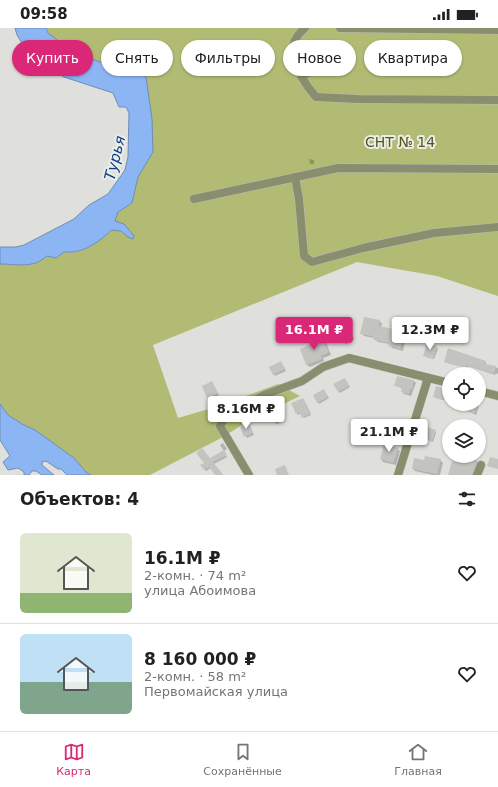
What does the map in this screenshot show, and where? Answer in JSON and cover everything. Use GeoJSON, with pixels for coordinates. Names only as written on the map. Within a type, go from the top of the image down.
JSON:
{"type":"FeatureCollection","features":[{"type":"Feature","properties":{"kind":"street"},"geometry":{"type":"LineString","coordinates":[[294,40],[297,35],[305,28]]}},
{"type":"Feature","properties":{"kind":"street"},"geometry":{"type":"LineString","coordinates":[[340,28],[498,30]]}},
{"type":"Feature","properties":{"kind":"street"},"geometry":{"type":"LineString","coordinates":[[301,76],[316,97],[358,100],[498,100]]}},
{"type":"Feature","properties":{"kind":"street"},"geometry":{"type":"LineString","coordinates":[[194,199],[338,168],[498,169]]}},
{"type":"Feature","properties":{"kind":"street"},"geometry":{"type":"LineString","coordinates":[[295,177],[299,199],[304,256],[312,262],[363,248],[426,234],[498,227]]}},
{"type":"Feature","properties":{"kind":"street"},"geometry":{"type":"LineString","coordinates":[[249,475],[220,426],[226,416],[264,395],[302,381],[323,367],[349,358],[442,381]]}},
{"type":"Feature","properties":{"kind":"street"},"geometry":{"type":"LineString","coordinates":[[398,475],[428,378]]}},
{"type":"Feature","properties":{"kind":"street"},"geometry":{"type":"LineString","coordinates":[[486,393],[498,396]]}},
{"type":"Feature","properties":{"kind":"street"},"geometry":{"type":"LineString","coordinates":[[477,475],[481,465]]}},
{"type":"Feature","properties":{"kind":"green space","name":"СНТ № 14"},"geometry":{"type":"Polygon","coordinates":[[[46,28],[498,28],[498,296],[437,276],[357,262],[153,345],[178,418],[219,406],[278,384],[300,396],[250,420],[223,437],[150,475],[91,475],[87,473],[74,458],[35,430],[8,415],[0,404],[0,264],[25,265],[36,263],[47,256],[56,258],[64,252],[78,252],[90,247],[112,230],[121,231],[128,237],[115,221],[118,212],[132,203],[138,177],[153,152],[137,76],[173,76],[173,40],[101,40],[101,62],[93,60],[93,40],[55,40],[46,28]]]}},
{"type":"Feature","properties":{"kind":"water"},"geometry":{"type":"Polygon","coordinates":[[[15,28],[46,28],[48,33],[57,40],[20,40],[15,28]]]}},
{"type":"Feature","properties":{"kind":"water"},"geometry":{"type":"Polygon","coordinates":[[[93,60],[101,62],[101,76],[146,77],[152,119],[153,152],[138,177],[132,203],[118,212],[115,221],[124,224],[134,236],[133,239],[121,231],[112,230],[101,239],[84,249],[64,252],[56,258],[47,256],[36,263],[25,265],[0,264],[0,247],[16,247],[24,245],[74,219],[89,205],[108,194],[125,170],[128,157],[129,113],[126,107],[119,107],[113,93],[62,76],[93,76],[93,60]]]}},
{"type":"Feature","properties":{"kind":"water"},"geometry":{"type":"Polygon","coordinates":[[[0,404],[8,415],[35,430],[74,458],[87,473],[91,475],[67,475],[61,469],[58,469],[46,461],[42,462],[42,465],[54,475],[42,475],[36,471],[32,471],[29,475],[24,475],[24,472],[18,468],[8,470],[3,462],[10,456],[0,440],[0,404]]]}},
{"type":"Feature","properties":{"kind":"building"},"geometry":{"type":"Polygon","coordinates":[[[364,317],[380,320],[379,326],[393,329],[395,322],[402,324],[399,336],[403,337],[400,349],[388,346],[389,343],[374,340],[372,336],[360,334],[364,317]]]}},
{"type":"Feature","properties":{"kind":"building"},"geometry":{"type":"Polygon","coordinates":[[[349,327],[354,339],[344,343],[338,331],[349,327]]]}},
{"type":"Feature","properties":{"kind":"building"},"geometry":{"type":"Polygon","coordinates":[[[322,337],[329,352],[321,356],[322,359],[306,365],[300,349],[311,344],[312,341],[322,337]]]}},
{"type":"Feature","properties":{"kind":"building"},"geometry":{"type":"Polygon","coordinates":[[[427,343],[437,346],[433,359],[423,356],[427,343]]]}},
{"type":"Feature","properties":{"kind":"building"},"geometry":{"type":"Polygon","coordinates":[[[448,348],[486,361],[485,364],[496,366],[494,374],[486,371],[486,367],[473,367],[467,365],[466,367],[462,367],[444,362],[448,348]]]}},
{"type":"Feature","properties":{"kind":"building"},"geometry":{"type":"Polygon","coordinates":[[[281,361],[285,369],[273,375],[269,367],[281,361]]]}},
{"type":"Feature","properties":{"kind":"building"},"geometry":{"type":"Polygon","coordinates":[[[397,376],[414,380],[409,394],[401,392],[402,388],[394,386],[397,376]]]}},
{"type":"Feature","properties":{"kind":"building"},"geometry":{"type":"Polygon","coordinates":[[[345,378],[349,386],[338,392],[333,384],[345,378]]]}},
{"type":"Feature","properties":{"kind":"building"},"geometry":{"type":"Polygon","coordinates":[[[212,381],[218,394],[207,398],[202,386],[212,381]]]}},
{"type":"Feature","properties":{"kind":"building"},"geometry":{"type":"Polygon","coordinates":[[[436,386],[442,388],[442,400],[433,397],[436,386]]]}},
{"type":"Feature","properties":{"kind":"building"},"geometry":{"type":"Polygon","coordinates":[[[324,389],[328,397],[317,403],[313,395],[324,389]]]}},
{"type":"Feature","properties":{"kind":"building"},"geometry":{"type":"Polygon","coordinates":[[[303,398],[311,413],[302,418],[299,412],[296,414],[291,403],[303,398]]]}},
{"type":"Feature","properties":{"kind":"building"},"geometry":{"type":"Polygon","coordinates":[[[278,406],[284,418],[275,423],[268,411],[278,406]]]}},
{"type":"Feature","properties":{"kind":"building"},"geometry":{"type":"Polygon","coordinates":[[[466,411],[475,411],[474,414],[466,411]]]}},
{"type":"Feature","properties":{"kind":"building"},"geometry":{"type":"Polygon","coordinates":[[[402,420],[409,422],[404,438],[394,436],[395,430],[391,429],[393,423],[401,425],[402,420]]]}},
{"type":"Feature","properties":{"kind":"building"},"geometry":{"type":"Polygon","coordinates":[[[249,423],[253,433],[244,437],[240,427],[249,423]]]}},
{"type":"Feature","properties":{"kind":"building"},"geometry":{"type":"Polygon","coordinates":[[[423,426],[436,430],[432,441],[419,437],[423,426]]]}},
{"type":"Feature","properties":{"kind":"building"},"geometry":{"type":"Polygon","coordinates":[[[384,444],[398,448],[393,463],[380,459],[384,444]]]}},
{"type":"Feature","properties":{"kind":"building"},"geometry":{"type":"Polygon","coordinates":[[[202,448],[210,458],[224,450],[227,455],[213,462],[223,475],[215,475],[209,467],[204,470],[200,465],[204,463],[196,453],[202,448]]]}},
{"type":"Feature","properties":{"kind":"building"},"geometry":{"type":"Polygon","coordinates":[[[425,456],[441,459],[437,474],[412,469],[414,458],[424,460],[425,456]]]}},
{"type":"Feature","properties":{"kind":"building"},"geometry":{"type":"Polygon","coordinates":[[[490,457],[498,459],[498,469],[487,466],[490,457]]]}},
{"type":"Feature","properties":{"kind":"building"},"geometry":{"type":"Polygon","coordinates":[[[451,463],[476,463],[472,475],[448,475],[451,463]]]}},
{"type":"Feature","properties":{"kind":"building"},"geometry":{"type":"Polygon","coordinates":[[[285,465],[289,475],[277,475],[275,469],[285,465]]]}},
{"type":"Feature","properties":{"kind":"water label","name":"Турья"},"geometry":{"type":"Point","coordinates":[115,158]}}]}
